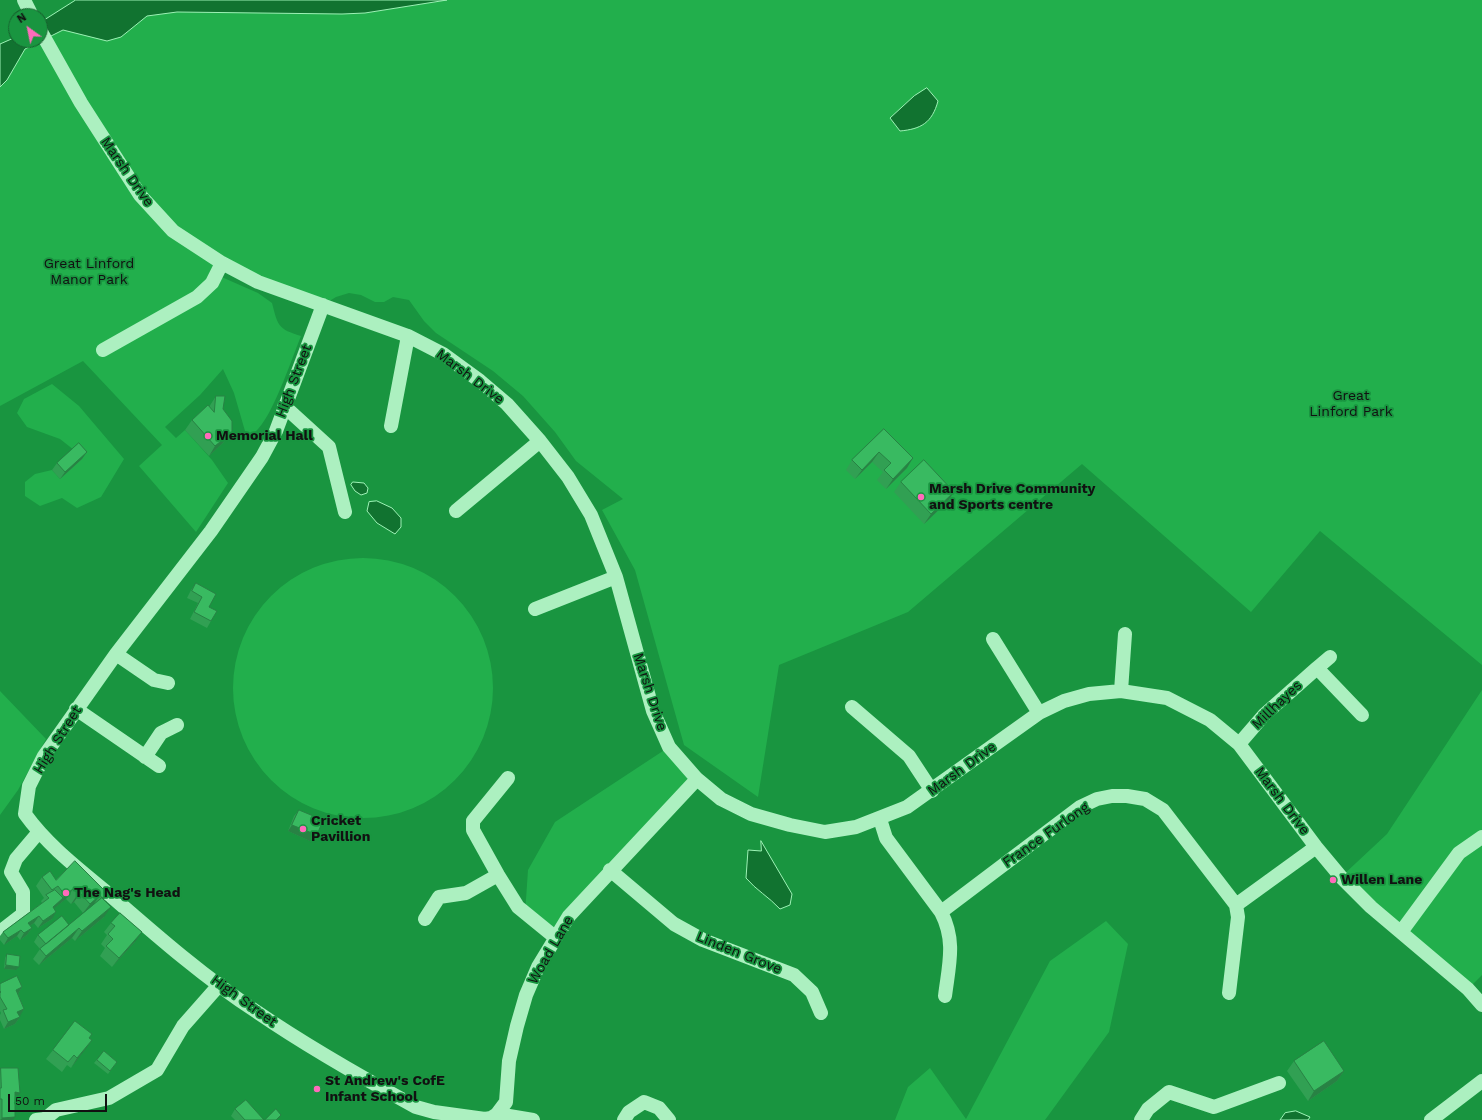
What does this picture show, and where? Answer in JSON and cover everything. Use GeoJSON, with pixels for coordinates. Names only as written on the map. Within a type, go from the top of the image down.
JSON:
{"type":"FeatureCollection","features":[{"type":"Feature","properties":{"kind":"street","name":"Marsh Drive"},"geometry":{"type":"LineString","coordinates":[[48,45],[81,103],[140,195],[173,231],[222,263],[258,282],[408,336],[443,354],[480,380],[507,404],[540,441],[568,477],[591,515],[616,577],[653,711],[668,747],[697,779],[721,799],[751,814],[790,826],[825,832],[856,828],[907,807],[932,791],[1039,713],[1064,701],[1089,694],[1121,691],[1167,698],[1210,720],[1239,744],[1316,847],[1341,877],[1371,907],[1468,990],[1482,1005]]}},
{"type":"Feature","properties":{"kind":"street"},"geometry":{"type":"LineString","coordinates":[[103,350],[198,297],[212,283],[222,263]]}},
{"type":"Feature","properties":{"kind":"street","name":"High Street"},"geometry":{"type":"LineString","coordinates":[[323,305],[284,406],[276,431],[262,457],[211,531],[116,654],[44,756],[29,786],[24,814],[38,833],[138,920],[255,1012],[302,1042],[416,1107],[434,1112],[485,1119],[491,1118],[497,1114]]}},
{"type":"Feature","properties":{"kind":"street"},"geometry":{"type":"LineString","coordinates":[[391,426],[408,336]]}},
{"type":"Feature","properties":{"kind":"street"},"geometry":{"type":"LineString","coordinates":[[284,406],[329,448],[345,512]]}},
{"type":"Feature","properties":{"kind":"street"},"geometry":{"type":"LineString","coordinates":[[456,511],[540,441]]}},
{"type":"Feature","properties":{"kind":"street"},"geometry":{"type":"LineString","coordinates":[[534,609],[616,577]]}},
{"type":"Feature","properties":{"kind":"street"},"geometry":{"type":"LineString","coordinates":[[1121,691],[1125,634]]}},
{"type":"Feature","properties":{"kind":"street"},"geometry":{"type":"LineString","coordinates":[[993,639],[1039,713]]}},
{"type":"Feature","properties":{"kind":"street"},"geometry":{"type":"LineString","coordinates":[[116,654],[154,680],[168,683]]}},
{"type":"Feature","properties":{"kind":"street","name":"Millhayes"},"geometry":{"type":"LineString","coordinates":[[1239,744],[1264,715],[1330,657]]}},
{"type":"Feature","properties":{"kind":"street"},"geometry":{"type":"LineString","coordinates":[[1317,668],[1362,715]]}},
{"type":"Feature","properties":{"kind":"street"},"geometry":{"type":"LineString","coordinates":[[852,707],[909,756],[932,791]]}},
{"type":"Feature","properties":{"kind":"street"},"geometry":{"type":"LineString","coordinates":[[76,709],[158,766]]}},
{"type":"Feature","properties":{"kind":"street"},"geometry":{"type":"LineString","coordinates":[[144,757],[161,733],[177,725]]}},
{"type":"Feature","properties":{"kind":"street"},"geometry":{"type":"LineString","coordinates":[[508,778],[473,821],[473,830],[518,907],[556,938]]}},
{"type":"Feature","properties":{"kind":"street","name":"Woad Lane"},"geometry":{"type":"LineString","coordinates":[[497,1114],[506,1102],[509,1061],[516,1026],[526,995],[538,968],[569,916],[610,870],[697,779]]}},
{"type":"Feature","properties":{"kind":"street","name":"France Furlong"},"geometry":{"type":"LineString","coordinates":[[941,912],[1080,808],[1097,800],[1112,796],[1145,799],[1163,810],[1236,905]]}},
{"type":"Feature","properties":{"kind":"street"},"geometry":{"type":"LineString","coordinates":[[880,819],[886,838],[941,912],[948,926],[951,945],[945,996]]}},
{"type":"Feature","properties":{"kind":"street"},"geometry":{"type":"LineString","coordinates":[[0,932],[23,914],[23,892],[11,872],[16,859],[38,833]]}},
{"type":"Feature","properties":{"kind":"street"},"geometry":{"type":"LineString","coordinates":[[1401,932],[1459,853],[1482,837]]}},
{"type":"Feature","properties":{"kind":"street"},"geometry":{"type":"LineString","coordinates":[[1229,992],[1238,917],[1236,905],[1316,847]]}},
{"type":"Feature","properties":{"kind":"street","name":"Linden Grove"},"geometry":{"type":"LineString","coordinates":[[610,870],[674,924],[704,940],[794,975],[812,992],[821,1013]]}},
{"type":"Feature","properties":{"kind":"street"},"geometry":{"type":"LineString","coordinates":[[425,919],[439,896],[466,893],[498,875]]}},
{"type":"Feature","properties":{"kind":"street"},"geometry":{"type":"LineString","coordinates":[[42,1120],[56,1110],[109,1098],[157,1070],[182,1026],[220,984]]}},
{"type":"Feature","properties":{"kind":"street"},"geometry":{"type":"LineString","coordinates":[[1431,1120],[1482,1081]]}},
{"type":"Feature","properties":{"kind":"street"},"geometry":{"type":"LineString","coordinates":[[1141,1120],[1148,1109],[1169,1092],[1214,1106],[1279,1083]]}},
{"type":"Feature","properties":{"kind":"street"},"geometry":{"type":"LineString","coordinates":[[624,1120],[629,1112],[644,1102],[659,1108],[670,1120]]}},
{"type":"Feature","properties":{"kind":"street"},"geometry":{"type":"LineString","coordinates":[[497,1114],[533,1120]]}},
{"type":"Feature","properties":{"kind":"green space"},"geometry":{"type":"Polygon","coordinates":[[[447,0],[1482,0],[1482,665],[1320,531],[1251,612],[1082,464],[908,612],[779,665],[758,797],[684,745],[635,570],[602,510],[623,499],[576,461],[555,432],[523,396],[493,371],[436,333],[424,321],[409,300],[393,297],[384,302],[375,302],[361,295],[349,293],[336,297],[323,305],[222,263],[217,275],[258,293],[272,303],[280,326],[283,329],[301,336],[273,406],[258,429],[251,434],[245,431],[234,393],[223,369],[200,395],[165,427],[176,438],[185,430],[212,460],[228,483],[196,532],[139,466],[162,445],[83,361],[0,406],[0,87],[7,80],[25,49],[48,48],[48,38],[63,30],[121,37],[147,16],[177,12],[365,13],[447,0]]]}},
{"type":"Feature","properties":{"kind":"green space"},"geometry":{"type":"Polygon","coordinates":[[[52,384],[79,406],[124,459],[101,497],[77,508],[62,498],[40,506],[25,496],[25,482],[35,474],[52,470],[60,479],[74,450],[60,439],[27,427],[17,413],[24,399],[52,384]]]}},
{"type":"Feature","properties":{"kind":"green space"},"geometry":{"type":"Polygon","coordinates":[[[363,558],[388,561],[413,568],[435,580],[455,596],[471,616],[483,638],[490,663],[493,688],[490,713],[483,738],[471,760],[455,780],[435,796],[413,808],[388,815],[363,818],[338,815],[313,808],[291,796],[271,780],[255,760],[243,738],[236,713],[233,688],[236,663],[243,638],[255,616],[271,596],[291,580],[313,568],[338,561],[363,558]]]}},
{"type":"Feature","properties":{"kind":"green space"},"geometry":{"type":"Polygon","coordinates":[[[1482,690],[1482,975],[1468,989],[1341,877],[1387,834],[1482,690]]]}},
{"type":"Feature","properties":{"kind":"green space"},"geometry":{"type":"Polygon","coordinates":[[[0,691],[46,739],[18,790],[0,815],[0,691]]]}},
{"type":"Feature","properties":{"kind":"green space"},"geometry":{"type":"Polygon","coordinates":[[[669,747],[697,779],[556,938],[525,914],[528,870],[555,822],[669,747]]]}},
{"type":"Feature","properties":{"kind":"green space"},"geometry":{"type":"Polygon","coordinates":[[[1106,921],[1128,944],[1109,1032],[1045,1120],[895,1120],[908,1087],[930,1068],[966,1119],[1050,961],[1106,921]]]}},
{"type":"Feature","properties":{"kind":"shaded area"},"geometry":{"type":"Polygon","coordinates":[[[76,0],[447,0],[365,13],[177,12],[147,16],[121,37],[107,41],[63,30],[48,38],[48,18],[76,0]]]}},
{"type":"Feature","properties":{"kind":"shaded area"},"geometry":{"type":"Polygon","coordinates":[[[8,40],[8,48],[27,48],[7,80],[0,87],[0,44],[8,40]]]}},
{"type":"Feature","properties":{"kind":"shaded area"},"geometry":{"type":"Polygon","coordinates":[[[927,88],[938,101],[936,109],[925,124],[914,129],[900,131],[890,118],[914,96],[927,88]]]}},
{"type":"Feature","properties":{"kind":"shaded area"},"geometry":{"type":"Polygon","coordinates":[[[353,482],[364,483],[368,488],[367,493],[361,495],[355,491],[351,485],[353,482]]]}},
{"type":"Feature","properties":{"kind":"shaded area"},"geometry":{"type":"Polygon","coordinates":[[[377,501],[392,508],[401,518],[401,527],[395,534],[377,523],[367,511],[369,502],[377,501]]]}},
{"type":"Feature","properties":{"kind":"shaded area"},"geometry":{"type":"Polygon","coordinates":[[[761,841],[792,894],[790,905],[780,909],[746,878],[748,850],[761,851],[761,841]]]}},
{"type":"Feature","properties":{"kind":"shaded area"},"geometry":{"type":"Polygon","coordinates":[[[1296,1111],[1310,1117],[1308,1120],[1280,1120],[1285,1113],[1296,1111]]]}},
{"type":"Feature","properties":{"kind":"building"},"geometry":{"type":"Polygon","coordinates":[[[216,396],[225,396],[223,409],[232,421],[232,432],[215,446],[192,420],[208,405],[214,412],[216,396]]]}},
{"type":"Feature","properties":{"kind":"building"},"geometry":{"type":"Polygon","coordinates":[[[884,429],[913,458],[893,479],[884,470],[891,463],[879,452],[862,470],[852,460],[884,429]]]}},
{"type":"Feature","properties":{"kind":"building"},"geometry":{"type":"Polygon","coordinates":[[[79,443],[87,452],[65,472],[57,463],[79,443]]]}},
{"type":"Feature","properties":{"kind":"building","name":"Marsh Drive Community and Sports centre"},"geometry":{"type":"Polygon","coordinates":[[[924,460],[954,492],[931,514],[901,482],[924,460]]]}},
{"type":"Feature","properties":{"kind":"building"},"geometry":{"type":"Polygon","coordinates":[[[196,583],[216,594],[209,607],[217,611],[211,621],[194,612],[202,597],[192,591],[196,583]]]}},
{"type":"Feature","properties":{"kind":"building"},"geometry":{"type":"Polygon","coordinates":[[[299,810],[323,820],[317,835],[292,825],[299,810]]]}},
{"type":"Feature","properties":{"kind":"building"},"geometry":{"type":"Polygon","coordinates":[[[75,861],[108,894],[102,898],[100,895],[90,904],[80,893],[78,894],[73,889],[65,895],[58,886],[52,890],[42,877],[50,871],[56,880],[75,861]]]}},
{"type":"Feature","properties":{"kind":"building"},"geometry":{"type":"Polygon","coordinates":[[[55,890],[63,898],[53,907],[56,912],[43,921],[39,916],[28,923],[32,928],[24,933],[21,930],[8,938],[3,932],[49,898],[46,895],[55,890]]]}},
{"type":"Feature","properties":{"kind":"building"},"geometry":{"type":"Polygon","coordinates":[[[102,898],[111,907],[82,931],[79,928],[46,956],[40,949],[102,898]]]}},
{"type":"Feature","properties":{"kind":"building"},"geometry":{"type":"Polygon","coordinates":[[[120,913],[142,932],[119,958],[106,946],[113,939],[108,934],[115,926],[111,923],[120,913]]]}},
{"type":"Feature","properties":{"kind":"building"},"geometry":{"type":"Polygon","coordinates":[[[62,916],[69,925],[46,944],[38,935],[62,916]]]}},
{"type":"Feature","properties":{"kind":"building"},"geometry":{"type":"Polygon","coordinates":[[[7,954],[20,956],[19,967],[6,965],[7,954]]]}},
{"type":"Feature","properties":{"kind":"building"},"geometry":{"type":"Polygon","coordinates":[[[17,976],[22,987],[16,990],[24,1009],[17,1012],[20,1017],[8,1022],[3,1010],[7,1009],[0,997],[0,984],[17,976]]]}},
{"type":"Feature","properties":{"kind":"building"},"geometry":{"type":"Polygon","coordinates":[[[75,1021],[92,1034],[89,1038],[92,1040],[77,1058],[74,1055],[68,1062],[53,1050],[75,1021]]]}},
{"type":"Feature","properties":{"kind":"building"},"geometry":{"type":"Polygon","coordinates":[[[1324,1041],[1344,1071],[1314,1091],[1294,1061],[1324,1041]]]}},
{"type":"Feature","properties":{"kind":"building"},"geometry":{"type":"Polygon","coordinates":[[[104,1051],[117,1062],[110,1071],[97,1060],[104,1051]]]}},
{"type":"Feature","properties":{"kind":"building"},"geometry":{"type":"Polygon","coordinates":[[[1,1068],[18,1068],[20,1093],[15,1092],[15,1117],[2,1118],[2,1099],[0,1099],[1,1068]]]}},
{"type":"Feature","properties":{"kind":"building"},"geometry":{"type":"Polygon","coordinates":[[[246,1100],[264,1120],[245,1120],[235,1109],[246,1100]]]}},
{"type":"Feature","properties":{"kind":"building"},"geometry":{"type":"Polygon","coordinates":[[[276,1109],[281,1115],[276,1120],[265,1120],[276,1109]]]}},
{"type":"Feature","properties":{"kind":"place","name":"Memorial Hall"},"geometry":{"type":"Point","coordinates":[208,436]}},
{"type":"Feature","properties":{"kind":"place","name":"Marsh Drive Community and Sports centre"},"geometry":{"type":"Point","coordinates":[921,497]}},
{"type":"Feature","properties":{"kind":"place","name":"Cricket Pavillion"},"geometry":{"type":"Point","coordinates":[303,829]}},
{"type":"Feature","properties":{"kind":"place","name":"Willen Lane"},"geometry":{"type":"Point","coordinates":[1333,880]}},
{"type":"Feature","properties":{"kind":"place","name":"The Nag's Head"},"geometry":{"type":"Point","coordinates":[66,893]}},
{"type":"Feature","properties":{"kind":"place","name":"St Andrew's CofE Infant School"},"geometry":{"type":"Point","coordinates":[317,1089]}},
{"type":"Feature","properties":{"kind":"park label","name":"Great Linford Manor Park"},"geometry":{"type":"Point","coordinates":[89,272]}},
{"type":"Feature","properties":{"kind":"park label","name":"Great Linford Park"},"geometry":{"type":"Point","coordinates":[1351,404]}}]}
